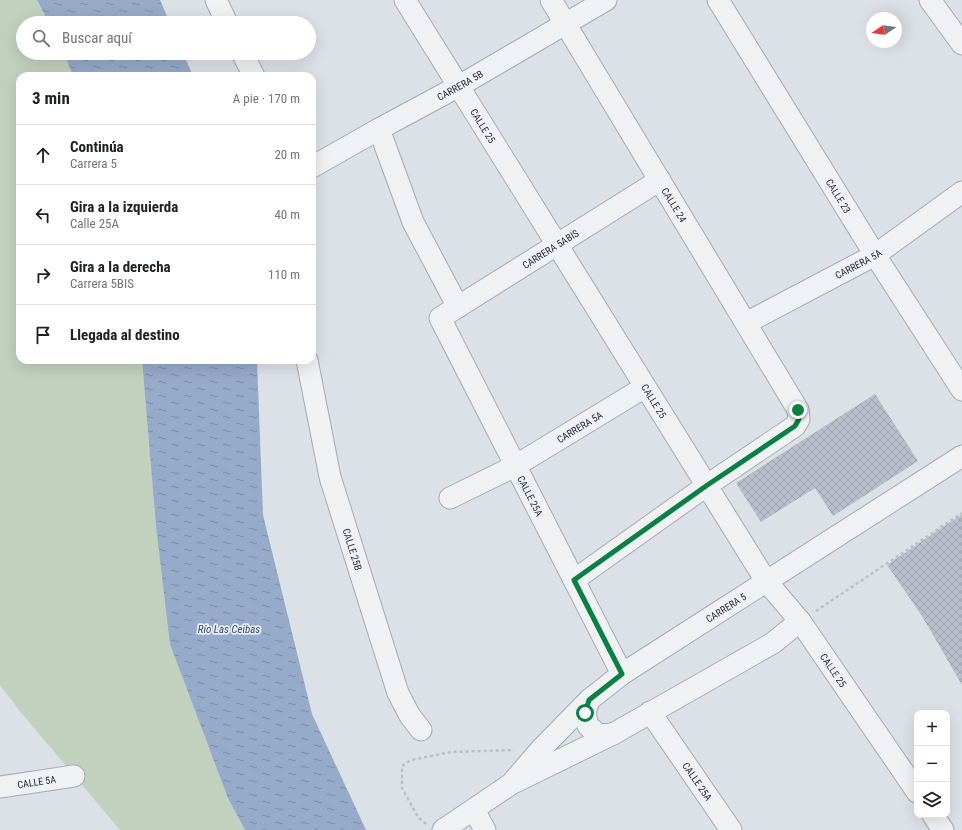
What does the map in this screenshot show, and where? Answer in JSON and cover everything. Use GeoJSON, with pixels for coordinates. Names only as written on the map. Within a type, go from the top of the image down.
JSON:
{"type":"FeatureCollection","features":[{"type":"Feature","properties":{"kind":"street"},"geometry":{"type":"LineString","coordinates":[[216,0],[224,16]]}},
{"type":"Feature","properties":{"kind":"street","name":"CALLE 25"},"geometry":{"type":"LineString","coordinates":[[405,0],[766,582],[800,621],[914,788]]}},
{"type":"Feature","properties":{"kind":"street","name":"CALLE 24"},"geometry":{"type":"LineString","coordinates":[[551,0],[798,410],[799,419],[795,426],[706,486]]}},
{"type":"Feature","properties":{"kind":"street","name":"CARRERA 5B"},"geometry":{"type":"LineString","coordinates":[[316,165],[459,86],[606,0]]}},
{"type":"Feature","properties":{"kind":"street","name":"CALLE 23"},"geometry":{"type":"LineString","coordinates":[[718,0],[875,255],[962,390]]}},
{"type":"Feature","properties":{"kind":"street"},"geometry":{"type":"LineString","coordinates":[[930,0],[959,34]]}},
{"type":"Feature","properties":{"kind":"street"},"geometry":{"type":"LineString","coordinates":[[246,60],[252,72]]}},
{"type":"Feature","properties":{"kind":"street"},"geometry":{"type":"LineString","coordinates":[[379,129],[413,222],[458,307]]}},
{"type":"Feature","properties":{"kind":"street","name":"CARRERA 5ABIS"},"geometry":{"type":"LineString","coordinates":[[440,318],[660,180]]}},
{"type":"Feature","properties":{"kind":"street","name":"CARRERA 5A"},"geometry":{"type":"LineString","coordinates":[[746,323],[875,255],[962,192]]}},
{"type":"Feature","properties":{"kind":"street","name":"CALLE 25A"},"geometry":{"type":"LineString","coordinates":[[440,318],[622,674]]}},
{"type":"Feature","properties":{"kind":"street","name":"CALLE 25B"},"geometry":{"type":"LineString","coordinates":[[309,364],[333,485],[398,693],[410,716],[421,730]]}},
{"type":"Feature","properties":{"kind":"street","name":"CARRERA 5A"},"geometry":{"type":"LineString","coordinates":[[450,498],[515,466],[645,387]]}},
{"type":"Feature","properties":{"kind":"street","name":"CARRERA 5"},"geometry":{"type":"LineString","coordinates":[[511,784],[541,749],[589,700],[622,674],[962,456]]}},
{"type":"Feature","properties":{"kind":"street"},"geometry":{"type":"LineString","coordinates":[[574,580],[706,486]]}},
{"type":"Feature","properties":{"kind":"street","name":"CARRERA 5"},"geometry":{"type":"LineString","coordinates":[[442,826],[474,810],[511,784],[613,734],[773,643],[800,621]]}},
{"type":"Feature","properties":{"kind":"street"},"geometry":{"type":"LineString","coordinates":[[589,700],[585,713],[588,726],[599,735],[613,734]]}},
{"type":"Feature","properties":{"kind":"street","name":"CALLE 25A"},"geometry":{"type":"LineString","coordinates":[[650,712],[731,830]]}},
{"type":"Feature","properties":{"kind":"street","name":"CALLE 5A"},"geometry":{"type":"LineString","coordinates":[[0,787],[74,776]]}},
{"type":"Feature","properties":{"kind":"street"},"geometry":{"type":"LineString","coordinates":[[474,810],[485,830]]}},
{"type":"Feature","properties":{"kind":"street"},"geometry":{"type":"LineString","coordinates":[[935,818],[943,830]]}},
{"type":"Feature","properties":{"kind":"path"},"geometry":{"type":"LineString","coordinates":[[800,621],[962,513]]}},
{"type":"Feature","properties":{"kind":"path"},"geometry":{"type":"LineString","coordinates":[[442,826],[418,817],[402,788],[402,766],[411,760],[451,752],[541,749]]}},
{"type":"Feature","properties":{"kind":"green space"},"geometry":{"type":"Polygon","coordinates":[[[0,0],[37,0],[45,16],[16,16],[16,60],[67,60],[71,72],[16,72],[16,364],[142,364],[156,526],[237,815],[245,830],[120,830],[19,710],[0,685],[0,0]]]}},
{"type":"Feature","properties":{"kind":"water"},"geometry":{"type":"Polygon","coordinates":[[[37,0],[160,0],[167,16],[45,16],[37,0]]]}},
{"type":"Feature","properties":{"kind":"water"},"geometry":{"type":"Polygon","coordinates":[[[67,60],[186,60],[191,72],[71,72],[67,60]]]}},
{"type":"Feature","properties":{"kind":"water","name":"Río Las Ceibas"},"geometry":{"type":"Polygon","coordinates":[[[142,364],[257,364],[263,515],[312,714],[366,830],[245,830],[228,798],[170,644],[156,526],[142,364]]]}},
{"type":"Feature","properties":{"kind":"building"},"geometry":{"type":"Polygon","coordinates":[[[875,394],[918,461],[833,516],[815,488],[761,522],[736,483],[875,394]]]}},
{"type":"Feature","properties":{"kind":"building"},"geometry":{"type":"Polygon","coordinates":[[[962,514],[962,685],[922,616],[887,565],[962,514]]]}},
{"type":"Feature","properties":{"kind":"route"},"geometry":{"type":"LineString","coordinates":[[585,713],[589,700],[622,674],[574,580],[706,486],[795,426],[799,419],[798,410]]}}]}
